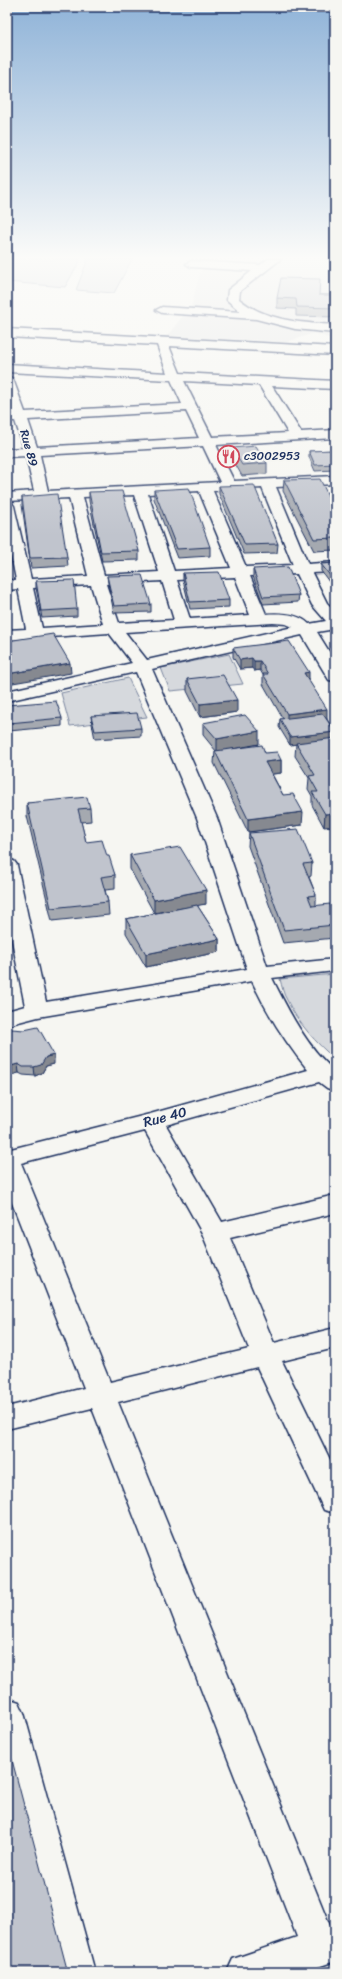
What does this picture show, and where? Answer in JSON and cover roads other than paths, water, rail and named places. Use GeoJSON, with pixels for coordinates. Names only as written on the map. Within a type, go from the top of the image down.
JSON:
{"type":"FeatureCollection","features":[{"type":"Feature","properties":{"kind":"street"},"geometry":{"type":"LineString","coordinates":[[165,351],[174,376],[229,485]]}},
{"type":"Feature","properties":{"kind":"street"},"geometry":{"type":"LineString","coordinates":[[7,368],[335,385]]}},
{"type":"Feature","properties":{"kind":"street","name":"Rue 89"},"geometry":{"type":"LineString","coordinates":[[7,379],[13,416],[32,452],[42,494]]}},
{"type":"Feature","properties":{"kind":"street"},"geometry":{"type":"LineString","coordinates":[[263,381],[297,436]]}},
{"type":"Feature","properties":{"kind":"street"},"geometry":{"type":"LineString","coordinates":[[13,416],[190,407]]}},
{"type":"Feature","properties":{"kind":"street"},"geometry":{"type":"LineString","coordinates":[[7,453],[335,434]]}},
{"type":"Feature","properties":{"kind":"street"},"geometry":{"type":"LineString","coordinates":[[7,497],[266,482],[335,480]]}},
{"type":"Feature","properties":{"kind":"street"},"geometry":{"type":"LineString","coordinates":[[266,482],[302,569],[320,605],[335,620]]}},
{"type":"Feature","properties":{"kind":"street"},"geometry":{"type":"LineString","coordinates":[[204,486],[260,618]]}},
{"type":"Feature","properties":{"kind":"street"},"geometry":{"type":"LineString","coordinates":[[140,490],[184,624]]}},
{"type":"Feature","properties":{"kind":"street"},"geometry":{"type":"LineString","coordinates":[[75,493],[97,580],[113,628],[142,665],[207,818],[259,973],[275,1006],[295,1039],[329,1078]]}},
{"type":"Feature","properties":{"kind":"street"},"geometry":{"type":"LineString","coordinates":[[7,506],[15,535],[35,634]]}},
{"type":"Feature","properties":{"kind":"street"},"geometry":{"type":"LineString","coordinates":[[7,585],[335,567]]}},
{"type":"Feature","properties":{"kind":"street"},"geometry":{"type":"LineString","coordinates":[[7,635],[278,618],[295,621],[306,629],[333,670]]}},
{"type":"Feature","properties":{"kind":"street"},"geometry":{"type":"LineString","coordinates":[[7,696],[306,629],[335,624]]}},
{"type":"Feature","properties":{"kind":"street"},"geometry":{"type":"LineString","coordinates":[[7,865],[37,1010]]}},
{"type":"Feature","properties":{"kind":"street"},"geometry":{"type":"LineString","coordinates":[[7,1018],[37,1010],[259,973],[335,965]]}},
{"type":"Feature","properties":{"kind":"street","name":"Rue 40"},"geometry":{"type":"LineString","coordinates":[[7,1158],[329,1078]]}},
{"type":"Feature","properties":{"kind":"street"},"geometry":{"type":"LineString","coordinates":[[152,1121],[215,1233],[265,1355],[335,1501]]}},
{"type":"Feature","properties":{"kind":"street"},"geometry":{"type":"LineString","coordinates":[[7,1158],[100,1395],[327,1946],[246,1972]]}},
{"type":"Feature","properties":{"kind":"street"},"geometry":{"type":"LineString","coordinates":[[215,1233],[335,1204]]}},
{"type":"Feature","properties":{"kind":"street"},"geometry":{"type":"LineString","coordinates":[[7,1418],[335,1338]]}},
{"type":"Feature","properties":{"kind":"street"},"geometry":{"type":"LineString","coordinates":[[7,1713],[76,1972]]}},
{"type":"Feature","properties":{"kind":"place","name":"c3002953"},"geometry":{"type":"Point","coordinates":[228,456]}}]}
